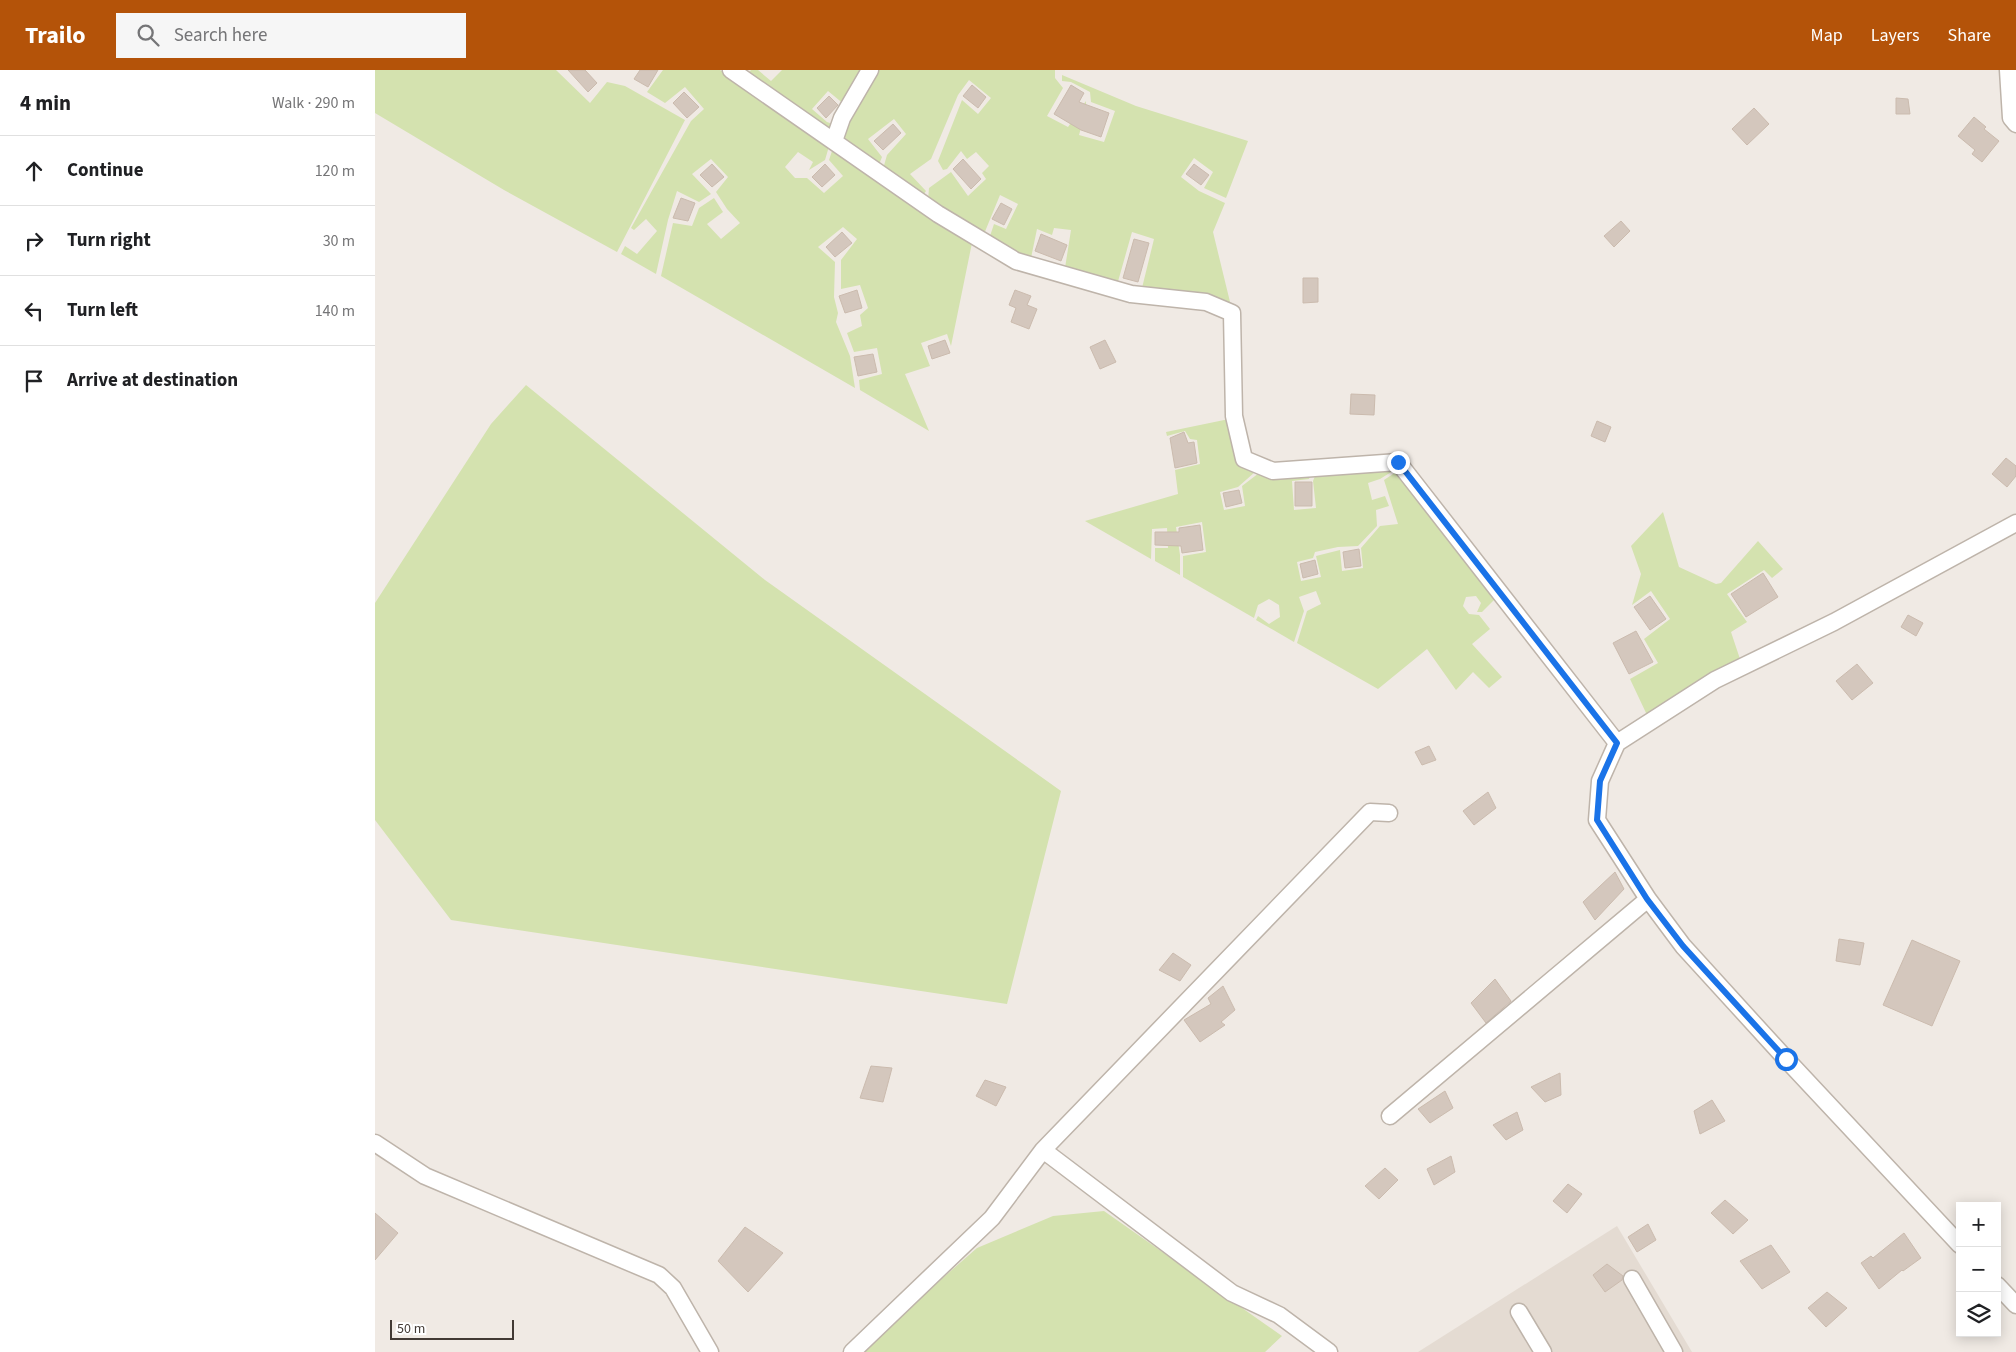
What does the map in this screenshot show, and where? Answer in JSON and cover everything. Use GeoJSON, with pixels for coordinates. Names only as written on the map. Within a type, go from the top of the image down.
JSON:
{"type":"FeatureCollection","features":[{"type":"Feature","properties":{"kind":"street"},"geometry":{"type":"LineString","coordinates":[[731,70],[938,214],[1017,260],[1131,294],[1206,302],[1232,313],[1235,416],[1244,459],[1273,471],[1398,462],[1617,743]]}},
{"type":"Feature","properties":{"kind":"street"},"geometry":{"type":"LineString","coordinates":[[834,141],[842,118],[870,70]]}},
{"type":"Feature","properties":{"kind":"street"},"geometry":{"type":"LineString","coordinates":[[2008,70],[2011,118],[2016,124]]}},
{"type":"Feature","properties":{"kind":"street"},"geometry":{"type":"LineString","coordinates":[[1956,1241],[1683,946],[1647,899],[1597,820],[1600,781],[1617,743],[1715,680],[1833,622],[2016,523]]}},
{"type":"Feature","properties":{"kind":"street"},"geometry":{"type":"LineString","coordinates":[[852,1352],[993,1218],[1043,1150],[1370,812],[1389,813]]}},
{"type":"Feature","properties":{"kind":"street"},"geometry":{"type":"LineString","coordinates":[[1390,1116],[1647,899]]}},
{"type":"Feature","properties":{"kind":"street"},"geometry":{"type":"LineString","coordinates":[[375,1143],[425,1176],[659,1275],[673,1288],[710,1352]]}},
{"type":"Feature","properties":{"kind":"street"},"geometry":{"type":"LineString","coordinates":[[1043,1150],[1232,1293],[1279,1315],[1329,1352]]}},
{"type":"Feature","properties":{"kind":"street"},"geometry":{"type":"LineString","coordinates":[[1632,1279],[1674,1352]]}},
{"type":"Feature","properties":{"kind":"street"},"geometry":{"type":"LineString","coordinates":[[2001,1289],[2016,1305]]}},
{"type":"Feature","properties":{"kind":"street"},"geometry":{"type":"LineString","coordinates":[[1519,1312],[1543,1352]]}},
{"type":"Feature","properties":{"kind":"shaded area"},"geometry":{"type":"Polygon","coordinates":[[[1617,1226],[1692,1352],[1418,1352],[1617,1226]]]}},
{"type":"Feature","properties":{"kind":"green space"},"geometry":{"type":"Polygon","coordinates":[[[375,70],[556,70],[590,103],[607,82],[625,86],[685,120],[617,252],[504,190],[375,113],[375,70]]]}},
{"type":"Feature","properties":{"kind":"green space"},"geometry":{"type":"Polygon","coordinates":[[[663,70],[720,70],[830,143],[825,160],[809,170],[813,162],[798,152],[785,167],[795,178],[807,178],[824,193],[843,176],[829,160],[834,145],[973,238],[951,346],[947,334],[921,343],[930,366],[905,374],[929,431],[860,390],[859,380],[882,374],[877,348],[854,352],[847,333],[862,326],[860,315],[868,308],[860,285],[841,289],[841,260],[857,239],[843,227],[818,247],[835,262],[834,297],[838,313],[836,322],[850,356],[855,388],[661,276],[673,223],[692,226],[699,208],[714,198],[723,212],[707,224],[721,239],[740,223],[727,209],[716,192],[728,177],[711,159],[692,174],[711,194],[699,202],[677,191],[668,220],[656,274],[621,254],[625,246],[637,254],[657,231],[646,219],[634,230],[631,228],[691,121],[704,109],[685,87],[665,103],[647,92],[663,70]]]}},
{"type":"Feature","properties":{"kind":"green space"},"geometry":{"type":"Polygon","coordinates":[[[751,70],[758,70],[771,81],[782,70],[867,70],[845,105],[828,91],[812,109],[827,122],[836,125],[831,134],[746,76],[751,70]]]}},
{"type":"Feature","properties":{"kind":"green space"},"geometry":{"type":"Polygon","coordinates":[[[874,70],[1055,70],[1055,78],[1063,88],[1047,116],[1068,127],[1086,101],[1086,110],[1079,135],[1104,142],[1115,111],[1091,102],[1090,92],[1071,82],[1062,81],[1062,75],[1136,106],[1248,141],[1226,198],[1204,188],[1213,172],[1194,158],[1181,177],[1199,191],[1225,203],[1213,232],[1231,306],[1142,288],[1154,239],[1132,232],[1117,285],[1065,268],[1071,230],[1054,228],[1052,235],[1037,229],[1031,258],[1013,253],[989,239],[994,224],[1006,229],[1018,204],[1000,195],[984,234],[928,200],[929,188],[951,172],[968,196],[986,179],[982,173],[989,166],[976,152],[967,159],[961,151],[947,169],[943,170],[938,161],[962,100],[978,114],[991,98],[969,80],[958,95],[931,159],[910,174],[926,191],[921,198],[883,169],[887,155],[906,134],[894,119],[868,139],[882,157],[878,167],[838,137],[874,70]]]}},
{"type":"Feature","properties":{"kind":"green space"},"geometry":{"type":"Polygon","coordinates":[[[526,385],[765,580],[1061,791],[1007,1004],[451,920],[375,820],[375,603],[491,424],[526,385]]]}},
{"type":"Feature","properties":{"kind":"green space"},"geometry":{"type":"Polygon","coordinates":[[[1229,419],[1239,466],[1255,472],[1238,487],[1220,492],[1224,510],[1245,506],[1242,486],[1259,473],[1312,471],[1309,479],[1292,481],[1294,510],[1316,508],[1313,481],[1317,471],[1396,469],[1380,479],[1368,483],[1372,500],[1385,496],[1389,506],[1376,510],[1377,526],[1358,546],[1338,547],[1315,552],[1313,558],[1297,562],[1301,581],[1321,577],[1316,556],[1340,550],[1342,571],[1363,568],[1361,548],[1380,526],[1398,524],[1384,480],[1402,468],[1501,593],[1482,612],[1477,612],[1481,603],[1476,596],[1466,597],[1463,606],[1469,614],[1479,615],[1490,629],[1472,644],[1502,677],[1489,688],[1473,672],[1456,690],[1427,649],[1378,689],[1297,643],[1307,611],[1321,604],[1316,591],[1299,597],[1304,611],[1294,642],[1256,620],[1258,616],[1269,624],[1280,617],[1279,605],[1269,599],[1258,605],[1254,618],[1183,577],[1183,556],[1206,552],[1202,522],[1176,527],[1180,555],[1180,575],[1155,561],[1155,548],[1168,548],[1167,528],[1152,529],[1151,559],[1085,521],[1178,494],[1175,470],[1200,464],[1197,440],[1190,439],[1185,431],[1167,436],[1166,432],[1229,419]]]}},
{"type":"Feature","properties":{"kind":"green space"},"geometry":{"type":"Polygon","coordinates":[[[1663,512],[1679,567],[1716,584],[1721,583],[1758,541],[1783,569],[1772,578],[1764,570],[1727,594],[1747,622],[1731,632],[1741,662],[1647,715],[1630,679],[1658,663],[1644,639],[1670,619],[1651,591],[1632,605],[1641,574],[1631,546],[1663,512]]]}},
{"type":"Feature","properties":{"kind":"green space"},"geometry":{"type":"Polygon","coordinates":[[[1104,1211],[1282,1336],[1265,1352],[858,1352],[977,1248],[1053,1216],[1104,1211]]]}},
{"type":"Feature","properties":{"kind":"building"},"geometry":{"type":"Polygon","coordinates":[[[568,70],[585,70],[597,83],[588,92],[568,70]]]}},
{"type":"Feature","properties":{"kind":"building"},"geometry":{"type":"Polygon","coordinates":[[[640,70],[658,70],[648,87],[634,79],[640,70]]]}},
{"type":"Feature","properties":{"kind":"building"},"geometry":{"type":"Polygon","coordinates":[[[972,85],[986,97],[978,108],[963,96],[972,85]]]}},
{"type":"Feature","properties":{"kind":"building"},"geometry":{"type":"Polygon","coordinates":[[[1071,85],[1084,93],[1079,102],[1109,113],[1101,137],[1081,130],[1054,114],[1071,85]]]}},
{"type":"Feature","properties":{"kind":"building"},"geometry":{"type":"Polygon","coordinates":[[[684,92],[699,107],[687,118],[673,103],[684,92]]]}},
{"type":"Feature","properties":{"kind":"building"},"geometry":{"type":"Polygon","coordinates":[[[829,96],[838,105],[826,118],[817,108],[829,96]]]}},
{"type":"Feature","properties":{"kind":"building"},"geometry":{"type":"Polygon","coordinates":[[[1896,98],[1908,99],[1910,114],[1896,114],[1896,98]]]}},
{"type":"Feature","properties":{"kind":"building"},"geometry":{"type":"Polygon","coordinates":[[[1754,108],[1769,124],[1747,145],[1732,129],[1754,108]]]}},
{"type":"Feature","properties":{"kind":"building"},"geometry":{"type":"Polygon","coordinates":[[[1974,117],[1986,127],[1984,129],[1999,141],[1982,162],[1972,154],[1975,150],[1958,136],[1974,117]]]}},
{"type":"Feature","properties":{"kind":"building"},"geometry":{"type":"Polygon","coordinates":[[[893,124],[901,133],[883,150],[874,141],[893,124]]]}},
{"type":"Feature","properties":{"kind":"building"},"geometry":{"type":"Polygon","coordinates":[[[963,159],[981,179],[971,189],[953,169],[963,159]]]}},
{"type":"Feature","properties":{"kind":"building"},"geometry":{"type":"Polygon","coordinates":[[[712,164],[724,177],[712,187],[700,175],[712,164]]]}},
{"type":"Feature","properties":{"kind":"building"},"geometry":{"type":"Polygon","coordinates":[[[825,164],[835,175],[822,187],[812,177],[825,164]]]}},
{"type":"Feature","properties":{"kind":"building"},"geometry":{"type":"Polygon","coordinates":[[[1194,164],[1209,175],[1201,185],[1186,174],[1194,164]]]}},
{"type":"Feature","properties":{"kind":"building"},"geometry":{"type":"Polygon","coordinates":[[[681,198],[695,203],[688,221],[673,218],[681,198]]]}},
{"type":"Feature","properties":{"kind":"building"},"geometry":{"type":"Polygon","coordinates":[[[1001,203],[1012,209],[1004,225],[992,219],[1001,203]]]}},
{"type":"Feature","properties":{"kind":"building"},"geometry":{"type":"Polygon","coordinates":[[[1621,221],[1630,231],[1614,247],[1604,236],[1621,221]]]}},
{"type":"Feature","properties":{"kind":"building"},"geometry":{"type":"Polygon","coordinates":[[[842,232],[852,243],[835,257],[826,247],[842,232]]]}},
{"type":"Feature","properties":{"kind":"building"},"geometry":{"type":"Polygon","coordinates":[[[1041,234],[1067,245],[1061,261],[1035,251],[1041,234]]]}},
{"type":"Feature","properties":{"kind":"building"},"geometry":{"type":"Polygon","coordinates":[[[1134,239],[1149,243],[1138,282],[1123,278],[1134,239]]]}},
{"type":"Feature","properties":{"kind":"building"},"geometry":{"type":"Polygon","coordinates":[[[1303,278],[1318,278],[1318,302],[1303,303],[1303,278]]]}},
{"type":"Feature","properties":{"kind":"building"},"geometry":{"type":"Polygon","coordinates":[[[857,290],[862,308],[845,313],[839,296],[857,290]]]}},
{"type":"Feature","properties":{"kind":"building"},"geometry":{"type":"Polygon","coordinates":[[[1015,290],[1031,296],[1027,305],[1037,309],[1029,329],[1011,322],[1016,308],[1009,305],[1015,290]]]}},
{"type":"Feature","properties":{"kind":"building"},"geometry":{"type":"Polygon","coordinates":[[[945,340],[950,353],[932,359],[928,346],[945,340]]]}},
{"type":"Feature","properties":{"kind":"building"},"geometry":{"type":"Polygon","coordinates":[[[1105,340],[1116,362],[1100,369],[1090,347],[1105,340]]]}},
{"type":"Feature","properties":{"kind":"building"},"geometry":{"type":"Polygon","coordinates":[[[873,354],[877,372],[858,376],[854,357],[873,354]]]}},
{"type":"Feature","properties":{"kind":"building"},"geometry":{"type":"Polygon","coordinates":[[[1351,394],[1375,395],[1374,415],[1350,414],[1351,394]]]}},
{"type":"Feature","properties":{"kind":"building"},"geometry":{"type":"Polygon","coordinates":[[[1597,421],[1611,427],[1605,442],[1591,436],[1597,421]]]}},
{"type":"Feature","properties":{"kind":"building"},"geometry":{"type":"Polygon","coordinates":[[[1184,432],[1188,443],[1194,442],[1197,463],[1175,468],[1170,438],[1184,432]]]}},
{"type":"Feature","properties":{"kind":"building"},"geometry":{"type":"Polygon","coordinates":[[[2006,458],[2016,466],[2016,476],[2007,487],[1992,474],[2006,458]]]}},
{"type":"Feature","properties":{"kind":"building"},"geometry":{"type":"Polygon","coordinates":[[[1295,482],[1312,482],[1312,506],[1295,506],[1295,482]]]}},
{"type":"Feature","properties":{"kind":"building"},"geometry":{"type":"Polygon","coordinates":[[[1239,490],[1242,503],[1226,507],[1223,493],[1239,490]]]}},
{"type":"Feature","properties":{"kind":"building"},"geometry":{"type":"Polygon","coordinates":[[[1200,525],[1203,550],[1182,553],[1181,546],[1155,545],[1155,532],[1179,532],[1179,528],[1200,525]]]}},
{"type":"Feature","properties":{"kind":"building"},"geometry":{"type":"Polygon","coordinates":[[[1359,549],[1361,566],[1345,568],[1343,552],[1359,549]]]}},
{"type":"Feature","properties":{"kind":"building"},"geometry":{"type":"Polygon","coordinates":[[[1315,560],[1318,574],[1303,578],[1300,564],[1315,560]]]}},
{"type":"Feature","properties":{"kind":"building"},"geometry":{"type":"Polygon","coordinates":[[[1763,573],[1778,597],[1746,617],[1731,594],[1763,573]]]}},
{"type":"Feature","properties":{"kind":"building"},"geometry":{"type":"Polygon","coordinates":[[[1650,596],[1666,619],[1650,630],[1634,607],[1650,596]]]}},
{"type":"Feature","properties":{"kind":"building"},"geometry":{"type":"Polygon","coordinates":[[[1908,615],[1923,623],[1916,636],[1901,627],[1908,615]]]}},
{"type":"Feature","properties":{"kind":"building"},"geometry":{"type":"Polygon","coordinates":[[[1636,631],[1653,662],[1629,674],[1613,643],[1636,631]]]}},
{"type":"Feature","properties":{"kind":"building"},"geometry":{"type":"Polygon","coordinates":[[[1857,664],[1873,683],[1852,700],[1836,681],[1857,664]]]}},
{"type":"Feature","properties":{"kind":"building"},"geometry":{"type":"Polygon","coordinates":[[[1429,746],[1436,760],[1422,765],[1415,752],[1429,746]]]}},
{"type":"Feature","properties":{"kind":"building"},"geometry":{"type":"Polygon","coordinates":[[[1488,792],[1496,808],[1474,825],[1463,811],[1488,792]]]}},
{"type":"Feature","properties":{"kind":"building"},"geometry":{"type":"Polygon","coordinates":[[[1615,872],[1624,889],[1595,920],[1583,902],[1615,872]]]}},
{"type":"Feature","properties":{"kind":"building"},"geometry":{"type":"Polygon","coordinates":[[[1839,939],[1864,943],[1860,965],[1836,961],[1839,939]]]}},
{"type":"Feature","properties":{"kind":"building"},"geometry":{"type":"Polygon","coordinates":[[[1912,940],[1960,961],[1932,1026],[1883,1005],[1912,940]]]}},
{"type":"Feature","properties":{"kind":"building"},"geometry":{"type":"Polygon","coordinates":[[[1173,953],[1191,965],[1180,981],[1159,970],[1173,953]]]}},
{"type":"Feature","properties":{"kind":"building"},"geometry":{"type":"Polygon","coordinates":[[[1495,979],[1511,1001],[1486,1023],[1471,1003],[1495,979]]]}},
{"type":"Feature","properties":{"kind":"building"},"geometry":{"type":"Polygon","coordinates":[[[1223,986],[1235,1010],[1221,1022],[1225,1025],[1200,1042],[1184,1020],[1211,1004],[1208,998],[1223,986]]]}},
{"type":"Feature","properties":{"kind":"building"},"geometry":{"type":"Polygon","coordinates":[[[871,1066],[892,1068],[883,1102],[860,1098],[871,1066]]]}},
{"type":"Feature","properties":{"kind":"building"},"geometry":{"type":"Polygon","coordinates":[[[1560,1073],[1561,1095],[1545,1102],[1531,1087],[1560,1073]]]}},
{"type":"Feature","properties":{"kind":"building"},"geometry":{"type":"Polygon","coordinates":[[[985,1080],[1006,1087],[996,1106],[976,1096],[985,1080]]]}},
{"type":"Feature","properties":{"kind":"building"},"geometry":{"type":"Polygon","coordinates":[[[1445,1091],[1453,1108],[1430,1123],[1418,1109],[1445,1091]]]}},
{"type":"Feature","properties":{"kind":"building"},"geometry":{"type":"Polygon","coordinates":[[[1712,1100],[1725,1121],[1700,1134],[1694,1111],[1712,1100]]]}},
{"type":"Feature","properties":{"kind":"building"},"geometry":{"type":"Polygon","coordinates":[[[1517,1112],[1523,1130],[1506,1140],[1493,1125],[1517,1112]]]}},
{"type":"Feature","properties":{"kind":"building"},"geometry":{"type":"Polygon","coordinates":[[[1451,1156],[1455,1172],[1434,1185],[1427,1169],[1451,1156]]]}},
{"type":"Feature","properties":{"kind":"building"},"geometry":{"type":"Polygon","coordinates":[[[1385,1168],[1398,1180],[1379,1199],[1365,1186],[1385,1168]]]}},
{"type":"Feature","properties":{"kind":"building"},"geometry":{"type":"Polygon","coordinates":[[[1568,1184],[1582,1194],[1567,1213],[1553,1201],[1568,1184]]]}},
{"type":"Feature","properties":{"kind":"building"},"geometry":{"type":"Polygon","coordinates":[[[1725,1200],[1748,1220],[1733,1234],[1711,1213],[1725,1200]]]}},
{"type":"Feature","properties":{"kind":"building"},"geometry":{"type":"Polygon","coordinates":[[[375,1213],[398,1233],[375,1260],[375,1213]]]}},
{"type":"Feature","properties":{"kind":"building"},"geometry":{"type":"Polygon","coordinates":[[[1648,1224],[1656,1240],[1637,1252],[1628,1237],[1648,1224]]]}},
{"type":"Feature","properties":{"kind":"building"},"geometry":{"type":"Polygon","coordinates":[[[745,1227],[783,1253],[748,1292],[718,1261],[745,1227]]]}},
{"type":"Feature","properties":{"kind":"building"},"geometry":{"type":"Polygon","coordinates":[[[1904,1233],[1921,1258],[1902,1270],[1879,1289],[1861,1263],[1871,1256],[1873,1258],[1904,1233]]]}},
{"type":"Feature","properties":{"kind":"building"},"geometry":{"type":"Polygon","coordinates":[[[1771,1245],[1790,1272],[1762,1289],[1740,1261],[1771,1245]]]}},
{"type":"Feature","properties":{"kind":"building"},"geometry":{"type":"Polygon","coordinates":[[[1607,1264],[1623,1276],[1622,1280],[1605,1292],[1593,1275],[1607,1264]]]}},
{"type":"Feature","properties":{"kind":"building"},"geometry":{"type":"Polygon","coordinates":[[[1827,1292],[1847,1308],[1826,1327],[1808,1308],[1827,1292]]]}},
{"type":"Feature","properties":{"kind":"route"},"geometry":{"type":"LineString","coordinates":[[1398,462],[1617,743],[1600,781],[1597,820],[1647,899],[1683,946],[1786,1059]]}}]}
